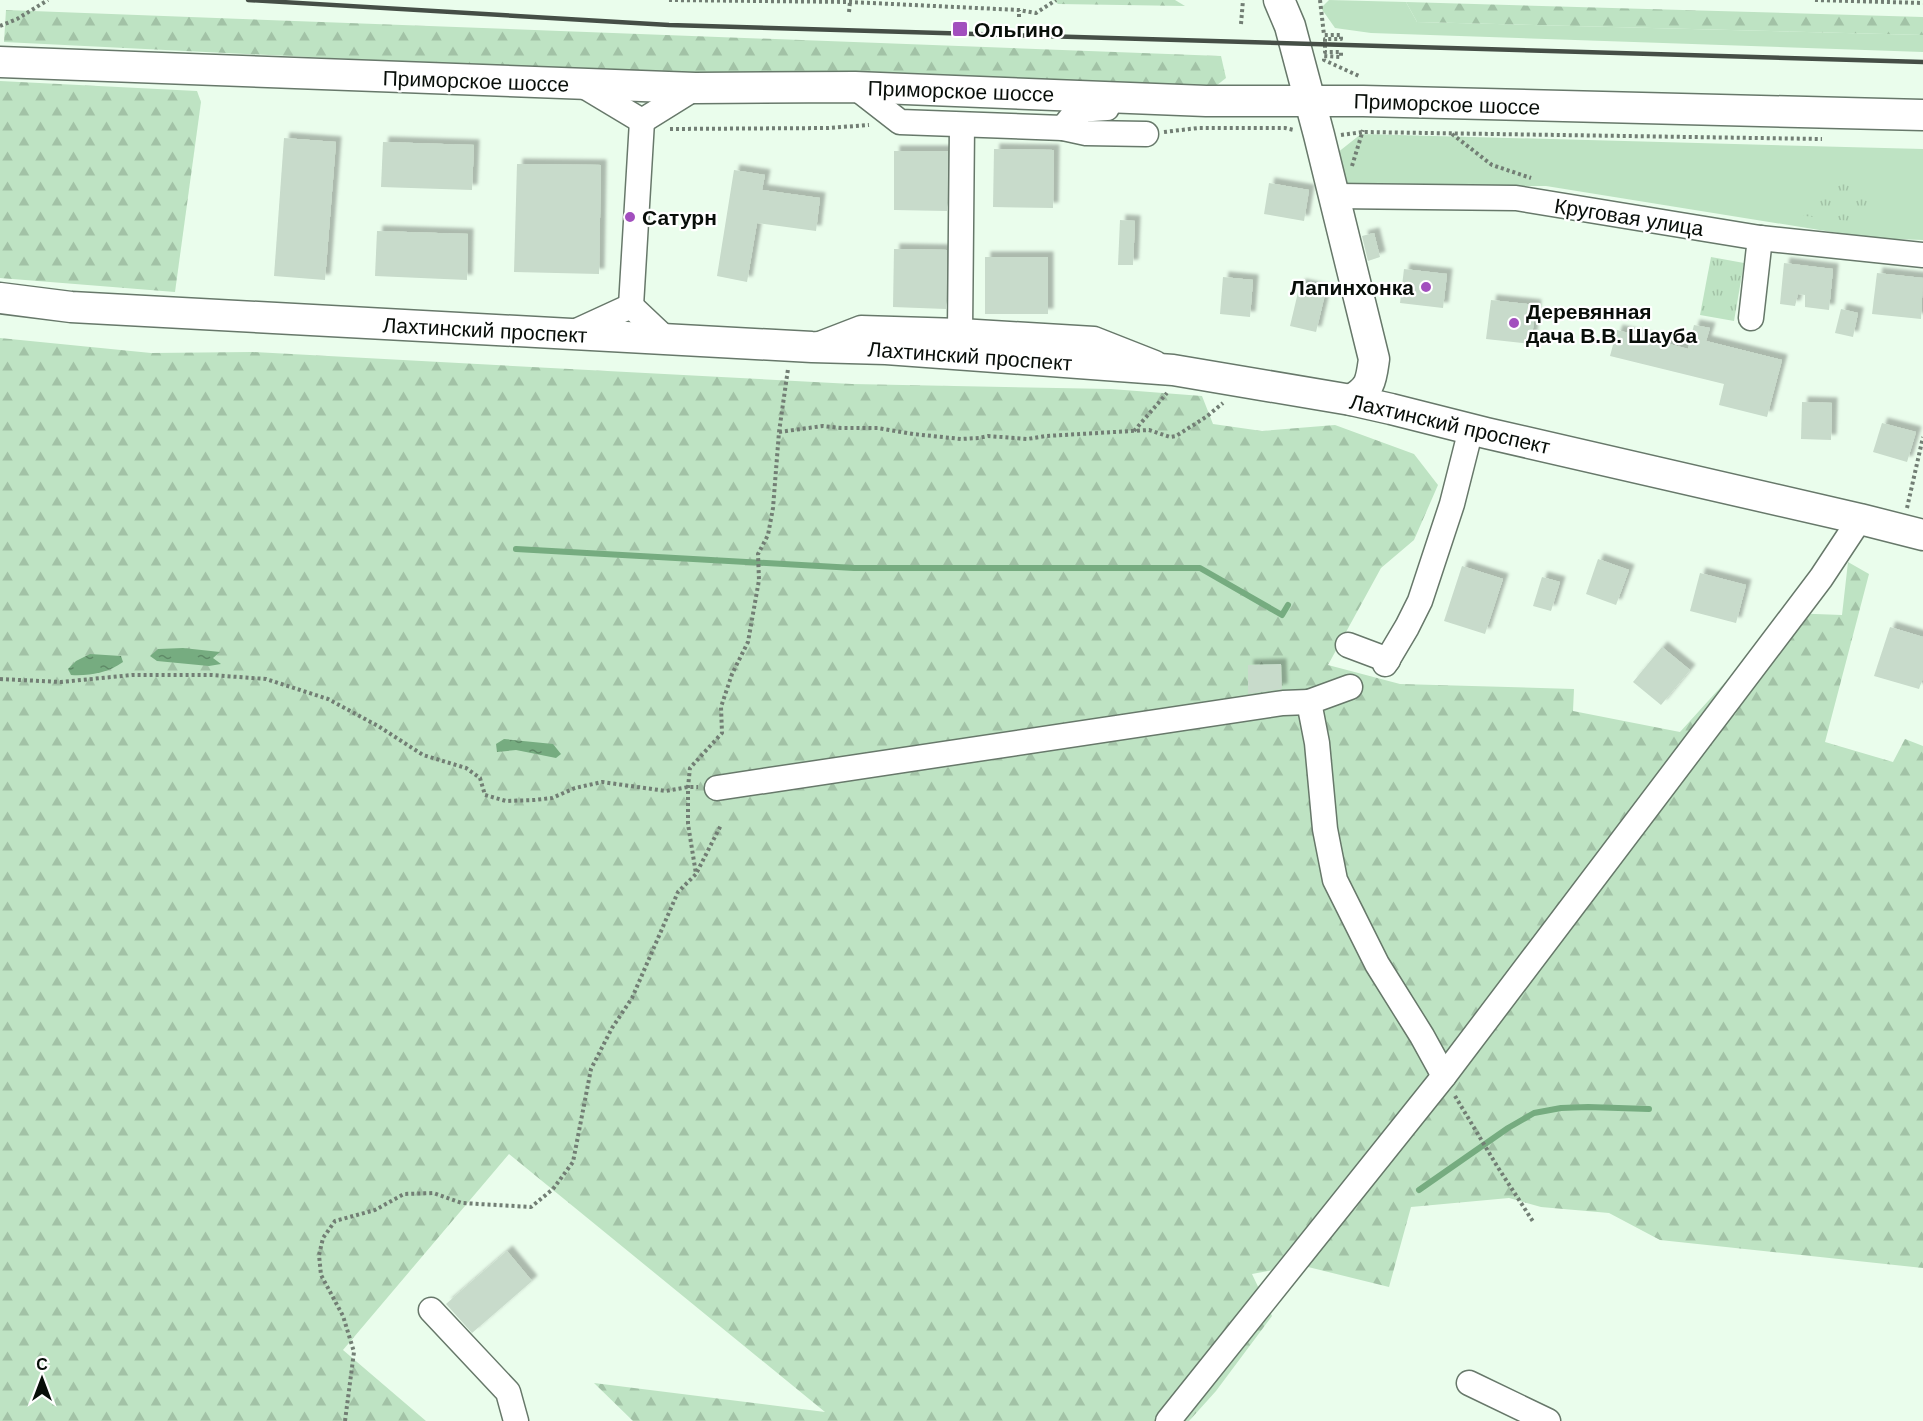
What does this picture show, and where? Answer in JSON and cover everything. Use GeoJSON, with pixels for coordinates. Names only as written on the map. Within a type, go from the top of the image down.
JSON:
{"type":"FeatureCollection","features":[{"type":"Feature","properties":{"kind":"main road"},"geometry":{"type":"LineString","coordinates":[[1279,0],[1290,26],[1339,196],[1374,359],[1372,377],[1364,392],[1351,400]]}},
{"type":"Feature","properties":{"kind":"main road","name":"Приморское шоссе"},"geometry":{"type":"LineString","coordinates":[[0,62],[582,85],[695,88],[855,87],[1206,101],[1310,100],[1923,115]]}},
{"type":"Feature","properties":{"kind":"main road","name":"Лахтинский проспект"},"geometry":{"type":"LineString","coordinates":[[0,298],[59,306],[568,335],[886,349],[1351,400],[1911,532]]}},
{"type":"Feature","properties":{"kind":"street"},"geometry":{"type":"LineString","coordinates":[[582,85],[642,125]]}},
{"type":"Feature","properties":{"kind":"street"},"geometry":{"type":"LineString","coordinates":[[855,87],[900,122],[1063,128],[1086,133],[1146,134]]}},
{"type":"Feature","properties":{"kind":"street"},"geometry":{"type":"LineString","coordinates":[[642,125],[695,88]]}},
{"type":"Feature","properties":{"kind":"street"},"geometry":{"type":"LineString","coordinates":[[1063,128],[1077,110],[1206,101]]}},
{"type":"Feature","properties":{"kind":"street"},"geometry":{"type":"LineString","coordinates":[[631,306],[642,125]]}},
{"type":"Feature","properties":{"kind":"street"},"geometry":{"type":"LineString","coordinates":[[960,332],[962,125]]}},
{"type":"Feature","properties":{"kind":"street","name":"Круговая улица"},"geometry":{"type":"LineString","coordinates":[[1339,196],[1516,198],[1760,238],[1923,255]]}},
{"type":"Feature","properties":{"kind":"street"},"geometry":{"type":"LineString","coordinates":[[1751,318],[1760,238]]}},
{"type":"Feature","properties":{"kind":"street"},"geometry":{"type":"LineString","coordinates":[[0,292],[59,306]]}},
{"type":"Feature","properties":{"kind":"street"},"geometry":{"type":"LineString","coordinates":[[568,335],[631,306]]}},
{"type":"Feature","properties":{"kind":"street"},"geometry":{"type":"LineString","coordinates":[[631,306],[667,340]]}},
{"type":"Feature","properties":{"kind":"street"},"geometry":{"type":"LineString","coordinates":[[812,347],[861,328],[1094,339],[1172,380]]}},
{"type":"Feature","properties":{"kind":"street"},"geometry":{"type":"LineString","coordinates":[[1348,645],[1387,662],[1407,627],[1420,601],[1452,504],[1471,429]]}},
{"type":"Feature","properties":{"kind":"street"},"geometry":{"type":"LineString","coordinates":[[1168,1421],[1443,1076],[1814,588],[1860,519]]}},
{"type":"Feature","properties":{"kind":"street"},"geometry":{"type":"LineString","coordinates":[[717,788],[1282,703],[1309,702],[1350,687]]}},
{"type":"Feature","properties":{"kind":"street"},"geometry":{"type":"LineString","coordinates":[[1309,702],[1317,743],[1326,829],[1335,879],[1377,964],[1422,1036],[1443,1076]]}},
{"type":"Feature","properties":{"kind":"street"},"geometry":{"type":"LineString","coordinates":[[431,1310],[508,1392],[516,1421]]}},
{"type":"Feature","properties":{"kind":"street"},"geometry":{"type":"LineString","coordinates":[[1469,1383],[1548,1421]]}},
{"type":"Feature","properties":{"kind":"path"},"geometry":{"type":"LineString","coordinates":[[0,26],[17,19],[48,0]]}},
{"type":"Feature","properties":{"kind":"path"},"geometry":{"type":"LineString","coordinates":[[669,0],[850,2],[1019,10],[1036,13],[1056,0]]}},
{"type":"Feature","properties":{"kind":"path"},"geometry":{"type":"LineString","coordinates":[[1241,24],[1243,0]]}},
{"type":"Feature","properties":{"kind":"path"},"geometry":{"type":"LineString","coordinates":[[1320,0],[1324,35],[1341,35],[1341,39],[1325,39],[1325,52],[1341,52],[1341,57],[1324,56],[1324,60],[1363,78]]}},
{"type":"Feature","properties":{"kind":"path"},"geometry":{"type":"LineString","coordinates":[[1815,0],[1923,3]]}},
{"type":"Feature","properties":{"kind":"path"},"geometry":{"type":"LineString","coordinates":[[849,12],[850,2]]}},
{"type":"Feature","properties":{"kind":"path"},"geometry":{"type":"LineString","coordinates":[[1019,10],[1019,17]]}},
{"type":"Feature","properties":{"kind":"path"},"geometry":{"type":"LineString","coordinates":[[642,125],[828,128],[900,122]]}},
{"type":"Feature","properties":{"kind":"path"},"geometry":{"type":"LineString","coordinates":[[1339,196],[1363,132],[1363,123]]}},
{"type":"Feature","properties":{"kind":"path"},"geometry":{"type":"LineString","coordinates":[[1146,134],[1198,128],[1285,128],[1296,131]]}},
{"type":"Feature","properties":{"kind":"path"},"geometry":{"type":"LineString","coordinates":[[1331,137],[1363,132],[1828,139]]}},
{"type":"Feature","properties":{"kind":"path"},"geometry":{"type":"LineString","coordinates":[[1452,134],[1492,165],[1537,179]]}},
{"type":"Feature","properties":{"kind":"path"},"geometry":{"type":"LineString","coordinates":[[696,874],[688,824],[690,768],[722,733],[721,706],[732,674],[748,642],[759,580],[758,554],[768,534],[773,508],[779,432],[788,366]]}},
{"type":"Feature","properties":{"kind":"path"},"geometry":{"type":"LineString","coordinates":[[1134,431],[1172,380]]}},
{"type":"Feature","properties":{"kind":"path"},"geometry":{"type":"LineString","coordinates":[[779,432],[823,426],[878,428],[961,439],[988,436],[1019,440],[1046,436],[1149,430],[1170,437],[1176,436],[1206,417],[1230,398]]}},
{"type":"Feature","properties":{"kind":"path"},"geometry":{"type":"LineString","coordinates":[[1911,532],[1909,500],[1923,437]]}},
{"type":"Feature","properties":{"kind":"path"},"geometry":{"type":"LineString","coordinates":[[0,679],[61,682],[132,675],[211,675],[266,679],[328,699],[378,726],[423,755],[466,768],[480,778],[485,795],[506,801],[552,798],[575,788],[602,782],[666,791],[688,787],[717,788]]}},
{"type":"Feature","properties":{"kind":"path"},"geometry":{"type":"LineString","coordinates":[[345,1421],[354,1352],[343,1316],[321,1275],[319,1255],[323,1238],[335,1221],[375,1210],[404,1194],[433,1193],[462,1203],[531,1208],[553,1190],[573,1162],[591,1069],[612,1028],[632,998],[678,892],[696,874],[721,825]]}},
{"type":"Feature","properties":{"kind":"path"},"geometry":{"type":"LineString","coordinates":[[1443,1076],[1534,1223]]}},
{"type":"Feature","properties":{"kind":"green space"},"geometry":{"type":"Polygon","coordinates":[[[1053,0],[1175,0],[1185,6],[1058,4],[1053,0]]]}},
{"type":"Feature","properties":{"kind":"green space"},"geometry":{"type":"Polygon","coordinates":[[[1329,0],[1406,2],[1417,22],[1923,35],[1923,52],[1371,33],[1335,28],[1321,8],[1329,0]]]}},
{"type":"Feature","properties":{"kind":"green space"},"geometry":{"type":"Polygon","coordinates":[[[1406,2],[1923,17],[1923,35],[1417,22],[1406,2]]]}},
{"type":"Feature","properties":{"kind":"green space"},"geometry":{"type":"Polygon","coordinates":[[[6,10],[1221,56],[1226,78],[1212,89],[932,84],[450,64],[4,42],[6,10]]]}},
{"type":"Feature","properties":{"kind":"green space"},"geometry":{"type":"Polygon","coordinates":[[[0,81],[197,91],[201,102],[175,292],[0,278],[0,81]]]}},
{"type":"Feature","properties":{"kind":"green space"},"geometry":{"type":"Polygon","coordinates":[[[1361,134],[1923,149],[1923,240],[1869,238],[1546,186],[1346,187],[1332,157],[1361,134]]]}},
{"type":"Feature","properties":{"kind":"green space"},"geometry":{"type":"Polygon","coordinates":[[[1815,177],[1869,183],[1865,223],[1797,215],[1799,197],[1812,198],[1815,177]]]}},
{"type":"Feature","properties":{"kind":"green space"},"geometry":{"type":"Polygon","coordinates":[[[1711,257],[1744,263],[1734,321],[1700,315],[1711,257]]]}},
{"type":"Feature","properties":{"kind":"green space"},"geometry":{"type":"Polygon","coordinates":[[[0,338],[151,353],[252,352],[852,384],[1111,389],[1202,396],[1213,424],[1262,431],[1335,425],[1414,454],[1438,485],[1414,540],[1381,568],[1328,665],[1400,684],[1574,689],[1573,711],[1680,732],[1788,613],[1842,615],[1848,562],[1869,574],[1825,742],[1893,762],[1905,739],[1923,746],[1923,1268],[1660,1240],[1609,1213],[1541,1207],[1509,1198],[1411,1207],[1389,1287],[1300,1265],[1252,1274],[1272,1316],[1216,1391],[1189,1421],[633,1421],[594,1383],[825,1412],[509,1154],[343,1350],[426,1421],[0,1421],[0,338]]]}},
{"type":"Feature","properties":{"kind":"water"},"geometry":{"type":"Polygon","coordinates":[[[183,648],[220,652],[213,658],[221,664],[209,666],[157,661],[150,656],[158,649],[183,648]]]}},
{"type":"Feature","properties":{"kind":"water"},"geometry":{"type":"Polygon","coordinates":[[[90,654],[121,656],[123,662],[98,673],[71,675],[68,669],[76,661],[90,654]]]}},
{"type":"Feature","properties":{"kind":"water"},"geometry":{"type":"Polygon","coordinates":[[[504,739],[553,744],[561,754],[556,758],[516,750],[497,752],[496,744],[504,739]]]}},
{"type":"Feature","properties":{"kind":"building"},"geometry":{"type":"Polygon","coordinates":[[[284,138],[336,142],[325,280],[274,276],[284,138]]]}},
{"type":"Feature","properties":{"kind":"building"},"geometry":{"type":"Polygon","coordinates":[[[383,142],[474,145],[472,190],[381,187],[383,142]]]}},
{"type":"Feature","properties":{"kind":"building"},"geometry":{"type":"Polygon","coordinates":[[[994,149],[1054,150],[1053,208],[993,207],[994,149]]]}},
{"type":"Feature","properties":{"kind":"building"},"geometry":{"type":"Polygon","coordinates":[[[894,151],[948,151],[947,211],[894,210],[894,151]]]}},
{"type":"Feature","properties":{"kind":"building"},"geometry":{"type":"Polygon","coordinates":[[[517,164],[601,165],[599,274],[514,272],[517,164]]]}},
{"type":"Feature","properties":{"kind":"building"},"geometry":{"type":"Polygon","coordinates":[[[734,170],[765,175],[762,190],[820,198],[816,231],[757,223],[747,282],[717,276],[734,170]]]}},
{"type":"Feature","properties":{"kind":"building"},"geometry":{"type":"Polygon","coordinates":[[[1269,183],[1309,190],[1304,221],[1264,214],[1269,183]]]}},
{"type":"Feature","properties":{"kind":"building"},"geometry":{"type":"Polygon","coordinates":[[[1120,220],[1135,221],[1133,265],[1118,265],[1120,220]]]}},
{"type":"Feature","properties":{"kind":"building"},"geometry":{"type":"Polygon","coordinates":[[[377,231],[468,234],[467,280],[375,276],[377,231]]]}},
{"type":"Feature","properties":{"kind":"building"},"geometry":{"type":"Polygon","coordinates":[[[1374,233],[1380,257],[1368,261],[1362,236],[1374,233]]]}},
{"type":"Feature","properties":{"kind":"building"},"geometry":{"type":"Polygon","coordinates":[[[894,249],[947,250],[946,309],[893,307],[894,249]]]}},
{"type":"Feature","properties":{"kind":"building"},"geometry":{"type":"Polygon","coordinates":[[[985,257],[1048,257],[1048,314],[985,314],[985,257]]]}},
{"type":"Feature","properties":{"kind":"building"},"geometry":{"type":"Polygon","coordinates":[[[1784,263],[1833,269],[1829,310],[1805,307],[1805,295],[1798,294],[1795,306],[1780,304],[1784,263]]]}},
{"type":"Feature","properties":{"kind":"building"},"geometry":{"type":"Polygon","coordinates":[[[1404,269],[1447,274],[1443,308],[1400,303],[1404,269]]]}},
{"type":"Feature","properties":{"kind":"building"},"geometry":{"type":"Polygon","coordinates":[[[1877,273],[1923,278],[1921,319],[1872,314],[1877,273]]]}},
{"type":"Feature","properties":{"kind":"building"},"geometry":{"type":"Polygon","coordinates":[[[1223,277],[1253,280],[1250,317],[1220,314],[1223,277]]]}},
{"type":"Feature","properties":{"kind":"building"},"geometry":{"type":"Polygon","coordinates":[[[1300,284],[1326,290],[1316,332],[1290,326],[1300,284]]]}},
{"type":"Feature","properties":{"kind":"building"},"geometry":{"type":"Polygon","coordinates":[[[1491,300],[1536,305],[1531,344],[1486,339],[1491,300]]]}},
{"type":"Feature","properties":{"kind":"building"},"geometry":{"type":"Polygon","coordinates":[[[1841,309],[1858,313],[1853,337],[1835,333],[1841,309]]]}},
{"type":"Feature","properties":{"kind":"building"},"geometry":{"type":"Polygon","coordinates":[[[1694,325],[1710,328],[1706,341],[1782,360],[1767,417],[1719,405],[1724,384],[1610,356],[1617,330],[1688,349],[1694,325]]]}},
{"type":"Feature","properties":{"kind":"building"},"geometry":{"type":"Polygon","coordinates":[[[1802,402],[1832,403],[1831,440],[1801,439],[1802,402]]]}},
{"type":"Feature","properties":{"kind":"building"},"geometry":{"type":"Polygon","coordinates":[[[1882,423],[1916,432],[1907,462],[1873,452],[1882,423]]]}},
{"type":"Feature","properties":{"kind":"building"},"geometry":{"type":"Polygon","coordinates":[[[1598,559],[1629,570],[1616,605],[1586,594],[1598,559]]]}},
{"type":"Feature","properties":{"kind":"building"},"geometry":{"type":"Polygon","coordinates":[[[1462,566],[1503,579],[1485,634],[1444,621],[1462,566]]]}},
{"type":"Feature","properties":{"kind":"building"},"geometry":{"type":"Polygon","coordinates":[[[1700,573],[1746,585],[1736,623],[1690,611],[1700,573]]]}},
{"type":"Feature","properties":{"kind":"building"},"geometry":{"type":"Polygon","coordinates":[[[1542,577],[1560,582],[1551,611],[1533,606],[1542,577]]]}},
{"type":"Feature","properties":{"kind":"building"},"geometry":{"type":"Polygon","coordinates":[[[1890,627],[1923,637],[1923,678],[1919,689],[1874,676],[1890,627]]]}},
{"type":"Feature","properties":{"kind":"building"},"geometry":{"type":"Polygon","coordinates":[[[1662,647],[1690,670],[1661,705],[1633,682],[1662,647]]]}},
{"type":"Feature","properties":{"kind":"building"},"geometry":{"type":"Polygon","coordinates":[[[1281,664],[1282,689],[1248,694],[1248,665],[1281,664]]]}},
{"type":"Feature","properties":{"kind":"building"},"geometry":{"type":"Polygon","coordinates":[[[507,1251],[532,1281],[472,1333],[446,1304],[507,1251]]]}},
{"type":"Feature","properties":{"kind":"waterway"},"geometry":{"type":"LineString","coordinates":[[516,549],[854,568],[1200,568],[1282,615],[1288,605]]}},
{"type":"Feature","properties":{"kind":"waterway"},"geometry":{"type":"LineString","coordinates":[[1419,1190],[1508,1128],[1534,1113],[1561,1108],[1588,1107],[1649,1109]]}},
{"type":"Feature","properties":{"kind":"railway"},"geometry":{"type":"LineString","coordinates":[[248,0],[669,25],[1923,62]]}},
{"type":"Feature","properties":{"kind":"place","name":"Ольгино"},"geometry":{"type":"Point","coordinates":[960,29]}},
{"type":"Feature","properties":{"kind":"place","name":"Сатурн"},"geometry":{"type":"Point","coordinates":[630,217]}},
{"type":"Feature","properties":{"kind":"place","name":"Лапинхонка"},"geometry":{"type":"Point","coordinates":[1426,287]}},
{"type":"Feature","properties":{"kind":"place","name":"Деревянная дача В.В. Шауба"},"geometry":{"type":"Point","coordinates":[1514,323]}}]}
